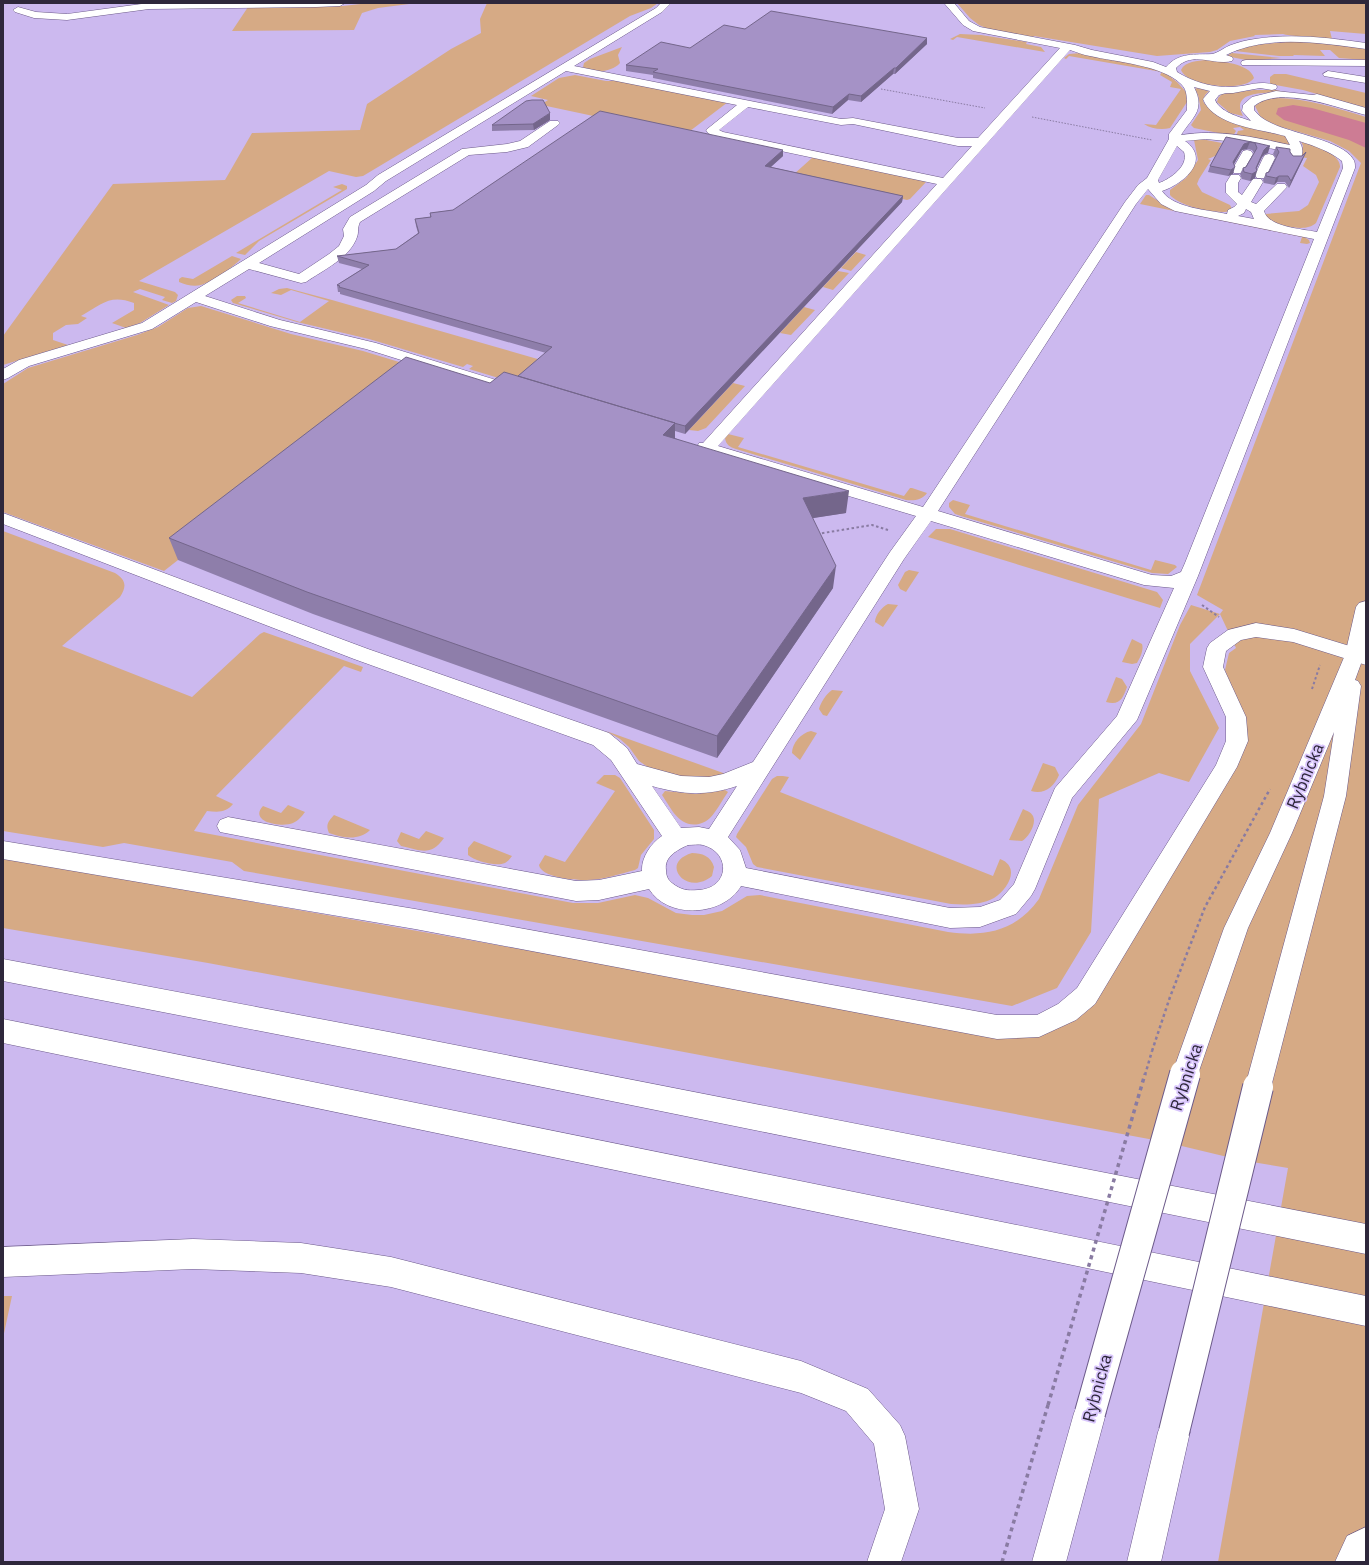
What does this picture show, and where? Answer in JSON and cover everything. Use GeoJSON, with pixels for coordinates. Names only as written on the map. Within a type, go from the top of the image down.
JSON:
{"type":"FeatureCollection","features":[{"type":"Feature","properties":{"kind":"main road"},"geometry":{"type":"LineString","coordinates":[[37,5],[14,11],[45,18],[63,18],[148,6],[340,3]]}},
{"type":"Feature","properties":{"kind":"main road"},"geometry":{"type":"LineString","coordinates":[[3,375],[24,363],[147,326],[370,188],[382,178],[659,10],[666,3]]}},
{"type":"Feature","properties":{"kind":"main road"},"geometry":{"type":"LineString","coordinates":[[950,3],[966,22],[977,29],[1071,47],[1149,59],[1180,60],[1213,57],[1246,63],[1366,63]]}},
{"type":"Feature","properties":{"kind":"main road"},"geometry":{"type":"LineString","coordinates":[[1213,57],[1227,52],[1234,47],[1247,43],[1298,39],[1328,40],[1366,46]]}},
{"type":"Feature","properties":{"kind":"main road"},"geometry":{"type":"LineString","coordinates":[[1071,47],[1090,53],[1153,65],[1172,73],[1186,82],[1209,88],[1223,90],[1242,89],[1260,85],[1300,92],[1366,112]]}},
{"type":"Feature","properties":{"kind":"main road"},"geometry":{"type":"LineString","coordinates":[[1071,47],[980,142],[975,150],[946,182],[699,446],[1151,581],[1186,583]]}},
{"type":"Feature","properties":{"kind":"main road"},"geometry":{"type":"LineString","coordinates":[[1172,73],[1171,68],[1180,60]]}},
{"type":"Feature","properties":{"kind":"main road"},"geometry":{"type":"LineString","coordinates":[[1246,63],[1263,73],[1286,70],[1308,71],[1366,80]]}},
{"type":"Feature","properties":{"kind":"main road"},"geometry":{"type":"LineString","coordinates":[[564,67],[841,122],[853,121],[958,142],[980,142]]}},
{"type":"Feature","properties":{"kind":"main road"},"geometry":{"type":"LineString","coordinates":[[1260,85],[1265,78],[1263,73]]}},
{"type":"Feature","properties":{"kind":"main road"},"geometry":{"type":"LineString","coordinates":[[1153,185],[1175,139],[1175,134],[1193,110],[1194,106],[1192,94],[1186,82]]}},
{"type":"Feature","properties":{"kind":"main road"},"geometry":{"type":"LineString","coordinates":[[1175,139],[1205,135],[1294,159],[1293,139],[1288,133],[1233,118],[1217,111],[1210,105],[1209,99],[1215,93],[1223,90]]}},
{"type":"Feature","properties":{"kind":"main road"},"geometry":{"type":"LineString","coordinates":[[734,875],[950,918],[980,918],[1008,907],[1023,889],[1063,794],[1126,720],[1186,583],[1348,172],[1349,163],[1344,156],[1333,149],[1264,124],[1254,118],[1248,111],[1249,105],[1259,98],[1277,95],[1299,96],[1331,102]]}},
{"type":"Feature","properties":{"kind":"main road"},"geometry":{"type":"LineString","coordinates":[[746,103],[712,130],[713,133],[946,182]]}},
{"type":"Feature","properties":{"kind":"main road"},"geometry":{"type":"LineString","coordinates":[[248,264],[301,278],[334,257],[344,248],[351,236],[350,229],[355,220],[466,152],[507,148],[524,144],[554,123]]}},
{"type":"Feature","properties":{"kind":"main road"},"geometry":{"type":"LineString","coordinates":[[714,840],[911,536],[927,514],[1131,202],[1142,188],[1153,185],[1170,184],[1180,178],[1191,160],[1192,155],[1189,150],[1175,139]]}},
{"type":"Feature","properties":{"kind":"main road"},"geometry":{"type":"LineString","coordinates":[[1250,148],[1236,174],[1232,184],[1232,193],[1243,203],[1257,210],[1262,221],[1280,229]]}},
{"type":"Feature","properties":{"kind":"main road"},"geometry":{"type":"LineString","coordinates":[[1202,214],[1230,214],[1238,210],[1259,178],[1272,152]]}},
{"type":"Feature","properties":{"kind":"main road"},"geometry":{"type":"LineString","coordinates":[[1153,185],[1159,197],[1168,204],[1180,208],[1202,214],[1323,237]]}},
{"type":"Feature","properties":{"kind":"main road"},"geometry":{"type":"LineString","coordinates":[[1257,210],[1281,187]]}},
{"type":"Feature","properties":{"kind":"main road"},"geometry":{"type":"LineString","coordinates":[[194,297],[275,323],[371,346],[536,397]]}},
{"type":"Feature","properties":{"kind":"main road"},"geometry":{"type":"LineString","coordinates":[[3,518],[361,654],[601,739],[619,754],[676,839]]}},
{"type":"Feature","properties":{"kind":"main road","name":"Rybnicka"},"geometry":{"type":"LineString","coordinates":[[1049,1562],[1185,1074],[1236,928],[1281,833],[1361,656],[1366,607]]}},
{"type":"Feature","properties":{"kind":"main road"},"geometry":{"type":"LineString","coordinates":[[3,850],[415,919],[997,1027],[1039,1026],[1067,1012],[1086,996],[1226,767],[1236,741],[1236,717],[1213,667],[1217,648],[1235,635],[1256,630],[1294,636],[1361,656],[1335,796],[1258,1087],[1144,1562]]}},
{"type":"Feature","properties":{"kind":"main road"},"geometry":{"type":"LineString","coordinates":[[630,770],[670,784],[696,787],[725,782],[760,768]]}},
{"type":"Feature","properties":{"kind":"main road"},"geometry":{"type":"LineString","coordinates":[[228,826],[576,891],[599,890],[655,878]]}},
{"type":"Feature","properties":{"kind":"main road"},"geometry":{"type":"LineString","coordinates":[[685,836],[695,836],[714,840],[724,846],[731,854],[735,865],[734,875],[729,885],[721,893],[709,899],[696,901],[682,900],[670,895],[661,887],[655,878],[653,868],[659,851],[666,844],[685,836]]}},
{"type":"Feature","properties":{"kind":"main road"},"geometry":{"type":"LineString","coordinates":[[3,970],[389,1044],[1366,1239]]}},
{"type":"Feature","properties":{"kind":"main road"},"geometry":{"type":"LineString","coordinates":[[3,1031],[181,1066],[1366,1311]]}},
{"type":"Feature","properties":{"kind":"main road"},"geometry":{"type":"LineString","coordinates":[[3,1262],[193,1254],[301,1258],[391,1272],[801,1377],[857,1400],[889,1436],[902,1508],[884,1562]]}},
{"type":"Feature","properties":{"kind":"main road"},"geometry":{"type":"LineString","coordinates":[[1352,1562],[1359,1548],[1366,1544]]}},
{"type":"Feature","properties":{"kind":"path"},"geometry":{"type":"LineString","coordinates":[[815,534],[872,525],[911,536]]}},
{"type":"Feature","properties":{"kind":"path"},"geometry":{"type":"LineString","coordinates":[[1186,583],[1242,634]]}},
{"type":"Feature","properties":{"kind":"path"},"geometry":{"type":"LineString","coordinates":[[1311,691],[1327,646]]}},
{"type":"Feature","properties":{"kind":"path"},"geometry":{"type":"LineString","coordinates":[[1002,1562],[1152,1051],[1170,997],[1205,907],[1272,784]]}},
{"type":"Feature","properties":{"kind":"shaded area"},"geometry":{"type":"Polygon","coordinates":[[[369,3],[417,3],[378,8],[362,13],[354,30],[232,31],[248,7],[343,6],[369,3]]]}},
{"type":"Feature","properties":{"kind":"shaded area"},"geometry":{"type":"Polygon","coordinates":[[[487,3],[658,3],[651,8],[630,16],[363,176],[356,177],[329,171],[139,281],[175,292],[178,295],[176,301],[172,303],[162,300],[165,297],[140,289],[133,292],[169,305],[140,323],[126,328],[112,323],[134,310],[134,303],[126,300],[112,300],[101,304],[81,316],[87,318],[78,324],[66,325],[53,333],[53,340],[68,345],[3,365],[3,336],[113,184],[225,180],[252,133],[360,130],[367,104],[451,49],[481,33],[480,19],[487,3]]]}},
{"type":"Feature","properties":{"kind":"shaded area"},"geometry":{"type":"Polygon","coordinates":[[[957,3],[1366,3],[1366,34],[1330,31],[1332,39],[1283,34],[1254,35],[1255,36],[1230,41],[1217,50],[1210,52],[1157,56],[1034,36],[1032,38],[993,31],[979,25],[970,18],[957,3]]]}},
{"type":"Feature","properties":{"kind":"shaded area"},"geometry":{"type":"Polygon","coordinates":[[[960,34],[981,35],[1027,42],[1026,44],[1041,47],[1045,52],[957,37],[953,40],[950,39],[960,34]]]}},
{"type":"Feature","properties":{"kind":"shaded area"},"geometry":{"type":"Polygon","coordinates":[[[1297,41],[1322,42],[1366,48],[1366,60],[1339,58],[1330,50],[1320,50],[1325,56],[1279,56],[1235,51],[1253,45],[1297,41]]]}},
{"type":"Feature","properties":{"kind":"shaded area"},"geometry":{"type":"Polygon","coordinates":[[[622,47],[618,55],[620,63],[617,66],[603,71],[592,71],[583,67],[584,63],[590,59],[622,47]]]}},
{"type":"Feature","properties":{"kind":"shaded area"},"geometry":{"type":"Polygon","coordinates":[[[1081,53],[1145,65],[1164,72],[1177,82],[1186,92],[1187,102],[1170,128],[1157,129],[1147,126],[1144,124],[1156,125],[1181,89],[1170,87],[1172,82],[1160,75],[1162,72],[1069,56],[1066,59],[1064,58],[1069,54],[1081,53]]]}},
{"type":"Feature","properties":{"kind":"shaded area"},"geometry":{"type":"Polygon","coordinates":[[[1232,53],[1281,58],[1251,61],[1226,56],[1232,53]]]}},
{"type":"Feature","properties":{"kind":"shaded area"},"geometry":{"type":"Polygon","coordinates":[[[1206,60],[1226,62],[1240,66],[1247,69],[1254,78],[1248,83],[1239,85],[1216,86],[1204,84],[1185,76],[1181,70],[1189,63],[1206,60]]]}},
{"type":"Feature","properties":{"kind":"shaded area"},"geometry":{"type":"Polygon","coordinates":[[[1274,74],[1286,74],[1366,93],[1366,108],[1303,90],[1270,84],[1270,77],[1274,74]]]}},
{"type":"Feature","properties":{"kind":"shaded area"},"geometry":{"type":"Polygon","coordinates":[[[575,75],[606,81],[619,81],[728,102],[690,131],[645,127],[523,101],[542,104],[548,100],[531,96],[559,78],[575,75]]]}},
{"type":"Feature","properties":{"kind":"shaded area"},"geometry":{"type":"Polygon","coordinates":[[[1197,88],[1209,91],[1205,95],[1203,101],[1208,107],[1216,112],[1266,131],[1286,136],[1292,143],[1287,146],[1236,136],[1238,131],[1244,130],[1240,127],[1233,128],[1236,131],[1233,136],[1194,128],[1191,125],[1201,110],[1198,95],[1195,89],[1197,88]]]}},
{"type":"Feature","properties":{"kind":"shaded area"},"geometry":{"type":"Polygon","coordinates":[[[1254,90],[1276,90],[1290,93],[1264,93],[1247,96],[1242,101],[1240,107],[1243,116],[1230,113],[1217,102],[1218,98],[1222,94],[1254,90]]]}},
{"type":"Feature","properties":{"kind":"shaded area"},"geometry":{"type":"Polygon","coordinates":[[[1288,98],[1321,104],[1366,117],[1366,1562],[1218,1562],[1288,1168],[1240,1160],[1165,1142],[208,963],[3,928],[3,858],[996,1033],[1076,1019],[1231,773],[1231,687],[1225,670],[1229,653],[1236,648],[1220,614],[1223,610],[1197,595],[1361,163],[1349,151],[1330,141],[1278,126],[1267,121],[1260,116],[1255,106],[1263,100],[1288,98]]]}},
{"type":"Feature","properties":{"kind":"shaded area"},"geometry":{"type":"Polygon","coordinates":[[[1293,105],[1312,108],[1366,123],[1366,148],[1349,140],[1284,120],[1276,114],[1278,108],[1293,105]]]}},
{"type":"Feature","properties":{"kind":"shaded area"},"geometry":{"type":"Polygon","coordinates":[[[1196,138],[1222,143],[1219,148],[1224,149],[1218,158],[1215,156],[1208,159],[1211,160],[1197,184],[1202,192],[1230,205],[1232,209],[1231,211],[1217,212],[1199,209],[1181,203],[1170,195],[1170,190],[1186,178],[1198,160],[1194,140],[1196,138]]]}},
{"type":"Feature","properties":{"kind":"shaded area"},"geometry":{"type":"Polygon","coordinates":[[[1300,139],[1331,153],[1336,157],[1340,167],[1316,223],[1306,228],[1288,227],[1271,223],[1265,214],[1299,211],[1308,205],[1319,182],[1316,175],[1303,166],[1307,158],[1300,157],[1303,146],[1300,139]]]}},
{"type":"Feature","properties":{"kind":"shaded area"},"geometry":{"type":"Polygon","coordinates":[[[813,157],[927,181],[910,199],[907,200],[793,175],[813,157]]]}},
{"type":"Feature","properties":{"kind":"shaded area"},"geometry":{"type":"Polygon","coordinates":[[[342,184],[347,186],[347,189],[259,241],[245,255],[236,253],[342,190],[333,187],[342,184]]]}},
{"type":"Feature","properties":{"kind":"shaded area"},"geometry":{"type":"Polygon","coordinates":[[[1146,195],[1149,195],[1166,206],[1303,236],[1309,240],[1310,243],[1300,243],[1302,237],[1140,204],[1146,195]]]}},
{"type":"Feature","properties":{"kind":"shaded area"},"geometry":{"type":"Polygon","coordinates":[[[856,252],[866,255],[851,271],[841,268],[856,252]]]}},
{"type":"Feature","properties":{"kind":"shaded area"},"geometry":{"type":"Polygon","coordinates":[[[232,256],[241,259],[211,281],[196,286],[179,282],[179,279],[182,277],[193,279],[232,256]]]}},
{"type":"Feature","properties":{"kind":"shaded area"},"geometry":{"type":"Polygon","coordinates":[[[838,271],[849,273],[833,290],[823,287],[838,271]]]}},
{"type":"Feature","properties":{"kind":"shaded area"},"geometry":{"type":"Polygon","coordinates":[[[287,288],[541,360],[518,384],[469,369],[473,366],[467,364],[463,367],[369,339],[297,322],[233,303],[231,300],[237,296],[245,296],[246,298],[238,303],[300,322],[329,301],[291,290],[281,295],[271,293],[279,289],[287,288]]]}},
{"type":"Feature","properties":{"kind":"shaded area"},"geometry":{"type":"Polygon","coordinates":[[[201,306],[291,334],[363,351],[718,459],[413,376],[164,571],[3,512],[3,384],[28,368],[137,335],[158,327],[188,308],[201,306]]]}},
{"type":"Feature","properties":{"kind":"shaded area"},"geometry":{"type":"Polygon","coordinates":[[[804,307],[815,310],[791,335],[780,333],[804,307]]]}},
{"type":"Feature","properties":{"kind":"shaded area"},"geometry":{"type":"Polygon","coordinates":[[[733,383],[745,386],[706,428],[698,431],[689,430],[733,383]]]}},
{"type":"Feature","properties":{"kind":"shaded area"},"geometry":{"type":"Polygon","coordinates":[[[728,434],[744,438],[738,447],[904,496],[910,488],[927,493],[918,500],[906,500],[734,448],[726,442],[725,438],[728,434]]]}},
{"type":"Feature","properties":{"kind":"shaded area"},"geometry":{"type":"Polygon","coordinates":[[[953,500],[970,505],[965,514],[1151,570],[1155,560],[1175,565],[1177,567],[1168,574],[1152,573],[961,516],[955,514],[949,507],[949,503],[953,500]]]}},
{"type":"Feature","properties":{"kind":"shaded area"},"geometry":{"type":"Polygon","coordinates":[[[936,529],[950,529],[1157,592],[1163,600],[1160,608],[928,537],[936,529]]]}},
{"type":"Feature","properties":{"kind":"shaded area"},"geometry":{"type":"Polygon","coordinates":[[[3,531],[115,573],[123,581],[124,590],[120,597],[62,646],[192,697],[264,632],[363,667],[361,672],[344,666],[216,796],[233,804],[228,809],[218,812],[207,811],[194,831],[573,903],[598,903],[635,895],[648,898],[676,913],[692,915],[704,915],[722,911],[747,896],[760,895],[948,932],[974,934],[987,932],[998,930],[1020,919],[1039,899],[1078,805],[1141,724],[1180,625],[1191,605],[1220,614],[1190,644],[1190,671],[1219,728],[1189,782],[1159,773],[1099,799],[1091,932],[1057,988],[1012,1006],[244,871],[232,862],[124,843],[103,847],[3,831],[3,531]]]}},
{"type":"Feature","properties":{"kind":"shaded area"},"geometry":{"type":"Polygon","coordinates":[[[909,570],[919,572],[906,592],[900,589],[898,585],[905,572],[909,570]]]}},
{"type":"Feature","properties":{"kind":"shaded area"},"geometry":{"type":"Polygon","coordinates":[[[888,604],[898,605],[883,627],[875,622],[875,619],[883,607],[888,604]]]}},
{"type":"Feature","properties":{"kind":"shaded area"},"geometry":{"type":"Polygon","coordinates":[[[1132,639],[1142,644],[1142,649],[1137,663],[1132,664],[1122,662],[1132,639]]]}},
{"type":"Feature","properties":{"kind":"shaded area"},"geometry":{"type":"Polygon","coordinates":[[[1116,677],[1122,679],[1127,687],[1126,691],[1118,702],[1106,702],[1116,677]]]}},
{"type":"Feature","properties":{"kind":"shaded area"},"geometry":{"type":"Polygon","coordinates":[[[832,690],[843,691],[827,716],[823,715],[819,709],[820,706],[822,701],[832,690]]]}},
{"type":"Feature","properties":{"kind":"shaded area"},"geometry":{"type":"Polygon","coordinates":[[[606,731],[726,774],[695,781],[658,774],[639,761],[629,747],[620,739],[606,731]]]}},
{"type":"Feature","properties":{"kind":"shaded area"},"geometry":{"type":"Polygon","coordinates":[[[811,731],[817,733],[800,760],[792,753],[792,749],[795,742],[801,736],[811,731]]]}},
{"type":"Feature","properties":{"kind":"shaded area"},"geometry":{"type":"Polygon","coordinates":[[[1043,763],[1055,767],[1059,775],[1048,789],[1040,792],[1031,791],[1043,763]]]}},
{"type":"Feature","properties":{"kind":"shaded area"},"geometry":{"type":"Polygon","coordinates":[[[604,775],[615,775],[620,778],[654,830],[654,839],[641,855],[638,868],[609,877],[589,880],[558,877],[545,872],[539,865],[545,855],[565,862],[615,791],[596,783],[604,775]]]}},
{"type":"Feature","properties":{"kind":"shaded area"},"geometry":{"type":"Polygon","coordinates":[[[777,776],[789,777],[780,792],[993,876],[1000,859],[1010,867],[1011,872],[1008,884],[994,898],[984,902],[973,904],[951,904],[757,867],[753,864],[746,847],[736,837],[772,779],[777,776]]]}},
{"type":"Feature","properties":{"kind":"shaded area"},"geometry":{"type":"Polygon","coordinates":[[[725,790],[728,792],[715,812],[708,820],[699,824],[686,823],[681,820],[672,811],[662,795],[665,791],[696,794],[725,790]]]}},
{"type":"Feature","properties":{"kind":"shaded area"},"geometry":{"type":"Polygon","coordinates":[[[288,805],[305,812],[293,823],[282,825],[275,824],[263,820],[260,816],[263,806],[281,813],[288,805]]]}},
{"type":"Feature","properties":{"kind":"shaded area"},"geometry":{"type":"Polygon","coordinates":[[[1023,809],[1033,816],[1033,827],[1027,837],[1022,841],[1009,840],[1023,809]]]}},
{"type":"Feature","properties":{"kind":"shaded area"},"geometry":{"type":"Polygon","coordinates":[[[334,815],[370,830],[361,836],[351,838],[329,833],[329,821],[334,815]]]}},
{"type":"Feature","properties":{"kind":"shaded area"},"geometry":{"type":"Polygon","coordinates":[[[426,831],[444,838],[434,848],[425,851],[401,846],[397,841],[401,832],[419,839],[426,831]]]}},
{"type":"Feature","properties":{"kind":"shaded area"},"geometry":{"type":"Polygon","coordinates":[[[474,841],[512,856],[505,863],[501,864],[491,864],[475,859],[468,855],[468,848],[474,841]]]}},
{"type":"Feature","properties":{"kind":"shaded area"},"geometry":{"type":"Polygon","coordinates":[[[692,853],[706,856],[711,860],[714,867],[712,876],[703,881],[694,883],[686,881],[680,876],[677,870],[677,864],[682,858],[692,853]]]}},
{"type":"Feature","properties":{"kind":"shaded area"},"geometry":{"type":"Polygon","coordinates":[[[3,1296],[12,1296],[3,1338],[3,1296]]]}},
{"type":"Feature","properties":{"kind":"building"},"geometry":{"type":"Polygon","coordinates":[[[771,11],[927,38],[896,68],[894,68],[861,96],[849,94],[833,107],[653,72],[658,69],[626,65],[661,42],[690,48],[724,25],[745,29],[771,11]]]}},
{"type":"Feature","properties":{"kind":"building"},"geometry":{"type":"Polygon","coordinates":[[[543,100],[550,113],[533,124],[492,125],[526,101],[543,100]]]}},
{"type":"Feature","properties":{"kind":"building"},"geometry":{"type":"Polygon","coordinates":[[[600,111],[783,150],[765,166],[903,196],[685,426],[518,376],[552,347],[339,287],[340,286],[337,285],[369,265],[337,256],[396,249],[419,233],[415,219],[431,217],[430,213],[453,210],[600,111]]]}},
{"type":"Feature","properties":{"kind":"building"},"geometry":{"type":"Polygon","coordinates":[[[1226,137],[1270,146],[1264,150],[1256,168],[1257,171],[1252,174],[1244,172],[1243,168],[1246,167],[1257,148],[1255,143],[1250,142],[1244,144],[1233,162],[1235,167],[1231,170],[1210,166],[1226,137]]]}},
{"type":"Feature","properties":{"kind":"building"},"geometry":{"type":"Polygon","coordinates":[[[1276,147],[1290,149],[1293,156],[1302,156],[1306,152],[1291,181],[1288,176],[1279,176],[1276,178],[1266,176],[1266,173],[1269,172],[1279,152],[1276,147]]]}},
{"type":"Feature","properties":{"kind":"building"},"geometry":{"type":"Polygon","coordinates":[[[406,357],[490,383],[504,372],[675,423],[663,435],[849,491],[803,498],[836,566],[717,736],[307,592],[169,538],[406,357]]]}}]}
